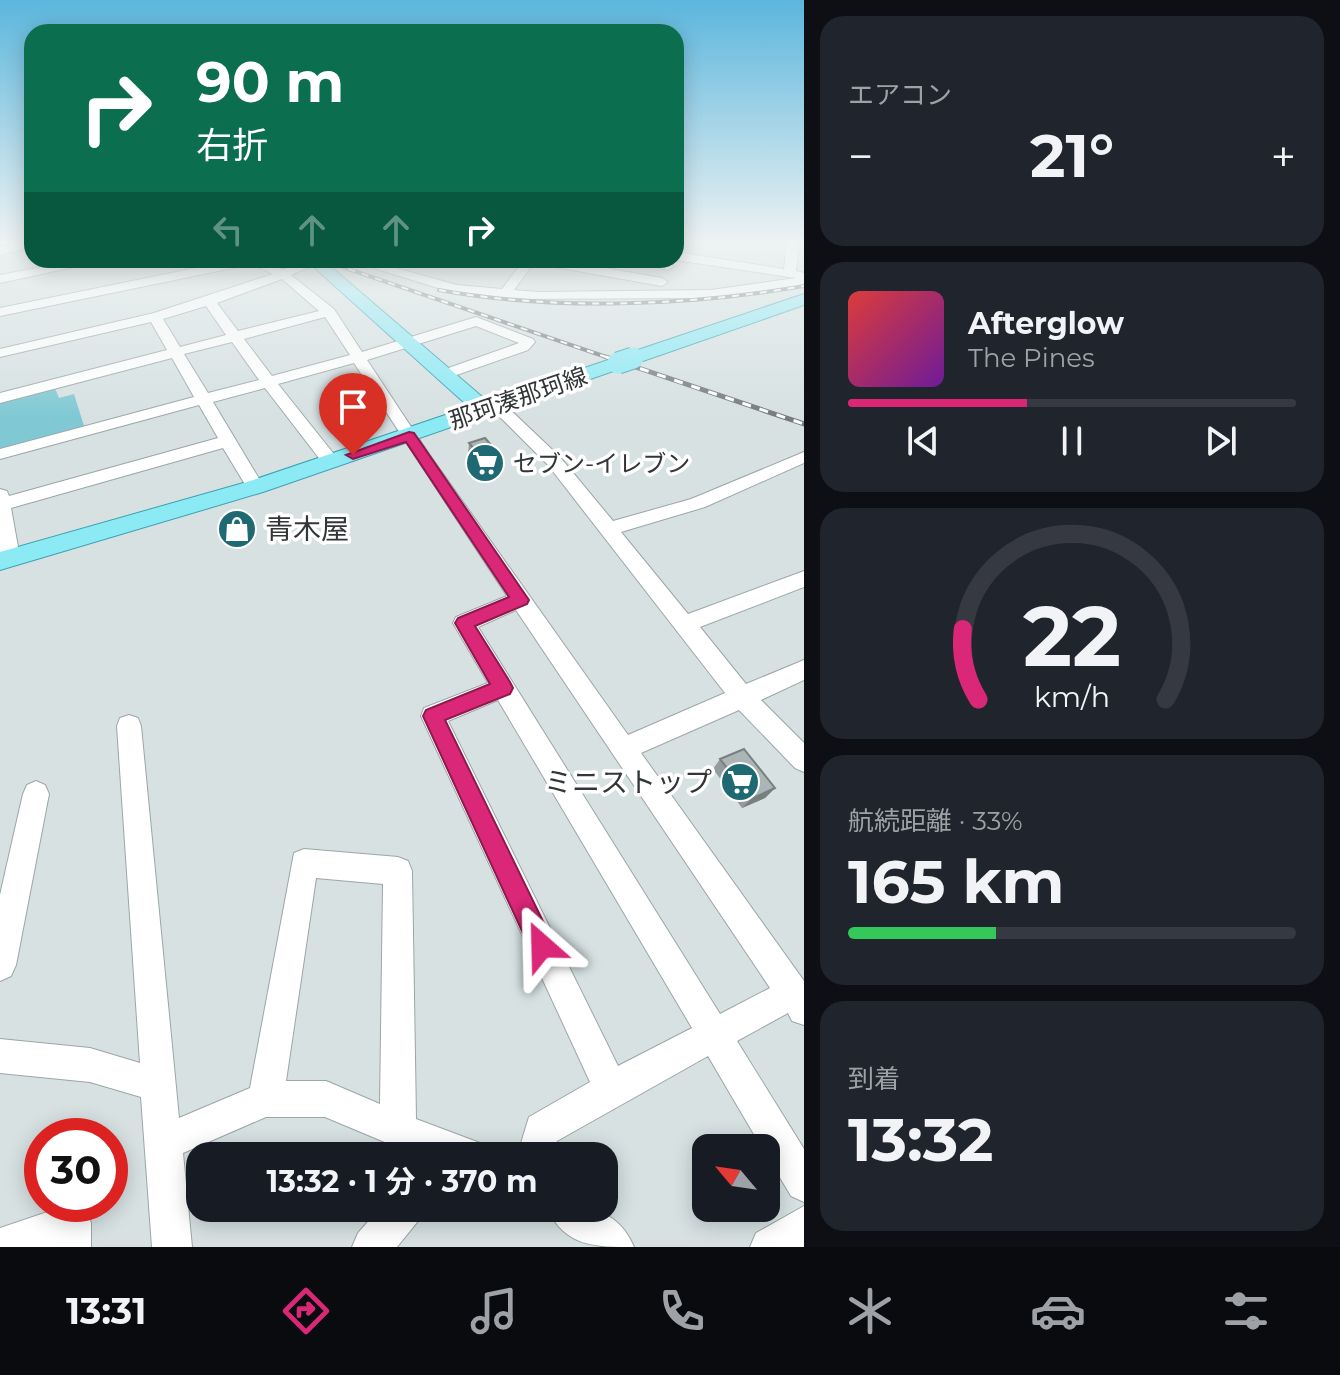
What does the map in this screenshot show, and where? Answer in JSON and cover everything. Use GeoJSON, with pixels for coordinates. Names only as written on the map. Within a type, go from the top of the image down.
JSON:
{"type":"FeatureCollection","features":[{"type":"Feature","properties":{"kind":"main road"},"geometry":{"type":"LineString","coordinates":[[359,300],[445,374],[491,408]]}},
{"type":"Feature","properties":{"kind":"main road","name":"那珂湊那珂線"},"geometry":{"type":"LineString","coordinates":[[5,559],[255,487],[801,300]]}},
{"type":"Feature","properties":{"kind":"street"},"geometry":{"type":"LineString","coordinates":[[0,312],[50,300]]}},
{"type":"Feature","properties":{"kind":"street"},"geometry":{"type":"LineString","coordinates":[[0,353],[70,300]]}},
{"type":"Feature","properties":{"kind":"street"},"geometry":{"type":"LineString","coordinates":[[102,300],[156,318],[209,301],[331,462]]}},
{"type":"Feature","properties":{"kind":"street"},"geometry":{"type":"LineString","coordinates":[[315,300],[329,312],[520,600],[798,1001],[716,1035],[611,1089],[542,1130],[539,1142]]}},
{"type":"Feature","properties":{"kind":"street"},"geometry":{"type":"LineString","coordinates":[[0,398],[329,312]]}},
{"type":"Feature","properties":{"kind":"street"},"geometry":{"type":"LineString","coordinates":[[156,318],[255,487]]}},
{"type":"Feature","properties":{"kind":"street"},"geometry":{"type":"LineString","coordinates":[[0,454],[409,344],[476,321],[528,342],[523,347],[445,374]]}},
{"type":"Feature","properties":{"kind":"street"},"geometry":{"type":"LineString","coordinates":[[491,408],[554,461],[742,697],[804,760]]}},
{"type":"Feature","properties":{"kind":"street"},"geometry":{"type":"LineString","coordinates":[[5,559],[1,502],[228,441]]}},
{"type":"Feature","properties":{"kind":"street"},"geometry":{"type":"LineString","coordinates":[[609,529],[698,503],[803,460]]}},
{"type":"Feature","properties":{"kind":"street"},"geometry":{"type":"LineString","coordinates":[[685,624],[804,579]]}},
{"type":"Feature","properties":{"kind":"street"},"geometry":{"type":"LineString","coordinates":[[520,600],[464,623],[804,1183]]}},
{"type":"Feature","properties":{"kind":"street"},"geometry":{"type":"LineString","coordinates":[[625,748],[804,670]]}},
{"type":"Feature","properties":{"kind":"street"},"geometry":{"type":"LineString","coordinates":[[503,688],[433,716],[611,1089]]}},
{"type":"Feature","properties":{"kind":"street"},"geometry":{"type":"LineString","coordinates":[[129,726],[172,1247]]}},
{"type":"Feature","properties":{"kind":"street"},"geometry":{"type":"LineString","coordinates":[[0,965],[36,794]]}},
{"type":"Feature","properties":{"kind":"street"},"geometry":{"type":"LineString","coordinates":[[266,1099],[304,863],[398,871],[398,1130]]}},
{"type":"Feature","properties":{"kind":"street"},"geometry":{"type":"LineString","coordinates":[[0,1056],[90,1065],[157,1085]]}},
{"type":"Feature","properties":{"kind":"street"},"geometry":{"type":"LineString","coordinates":[[162,1143],[266,1099],[326,1099],[428,1142]]}},
{"type":"Feature","properties":{"kind":"street"},"geometry":{"type":"LineString","coordinates":[[372,1247],[393,1222]]}},
{"type":"Feature","properties":{"kind":"street"},"geometry":{"type":"LineString","coordinates":[[583,1222],[614,1247]]}},
{"type":"Feature","properties":{"kind":"street"},"geometry":{"type":"LineString","coordinates":[[2,1247],[72,1223],[71,1247]]}},
{"type":"Feature","properties":{"kind":"street"},"geometry":{"type":"LineString","coordinates":[[770,1247],[804,1225]]}},
{"type":"Feature","properties":{"kind":"shaded area"},"geometry":{"type":"Polygon","coordinates":[[[54,386],[59,398],[74,394],[85,429],[0,451],[0,399],[54,386]]]}},
{"type":"Feature","properties":{"kind":"building"},"geometry":{"type":"Polygon","coordinates":[[[485,438],[503,459],[487,464],[469,443],[485,438]]]}},
{"type":"Feature","properties":{"kind":"building"},"geometry":{"type":"Polygon","coordinates":[[[744,749],[775,788],[751,799],[720,759],[744,749]]]}},
{"type":"Feature","properties":{"kind":"railway"},"geometry":{"type":"LineString","coordinates":[[440,300],[612,359]]}},
{"type":"Feature","properties":{"kind":"railway"},"geometry":{"type":"LineString","coordinates":[[520,300],[575,303],[689,300]]}},
{"type":"Feature","properties":{"kind":"railway"},"geometry":{"type":"LineString","coordinates":[[606,357],[804,424]]}},
{"type":"Feature","properties":{"kind":"place","name":"セブン-イレブン"},"geometry":{"type":"Point","coordinates":[485,463]}},
{"type":"Feature","properties":{"kind":"place","name":"青木屋"},"geometry":{"type":"Point","coordinates":[237,529]}},
{"type":"Feature","properties":{"kind":"place","name":"ミニストップ"},"geometry":{"type":"Point","coordinates":[740,782]}},
{"type":"Feature","properties":{"kind":"route"},"geometry":{"type":"LineString","coordinates":[[353,455],[409,436],[520,600],[464,623],[503,688],[433,716],[542,946]]}}]}
